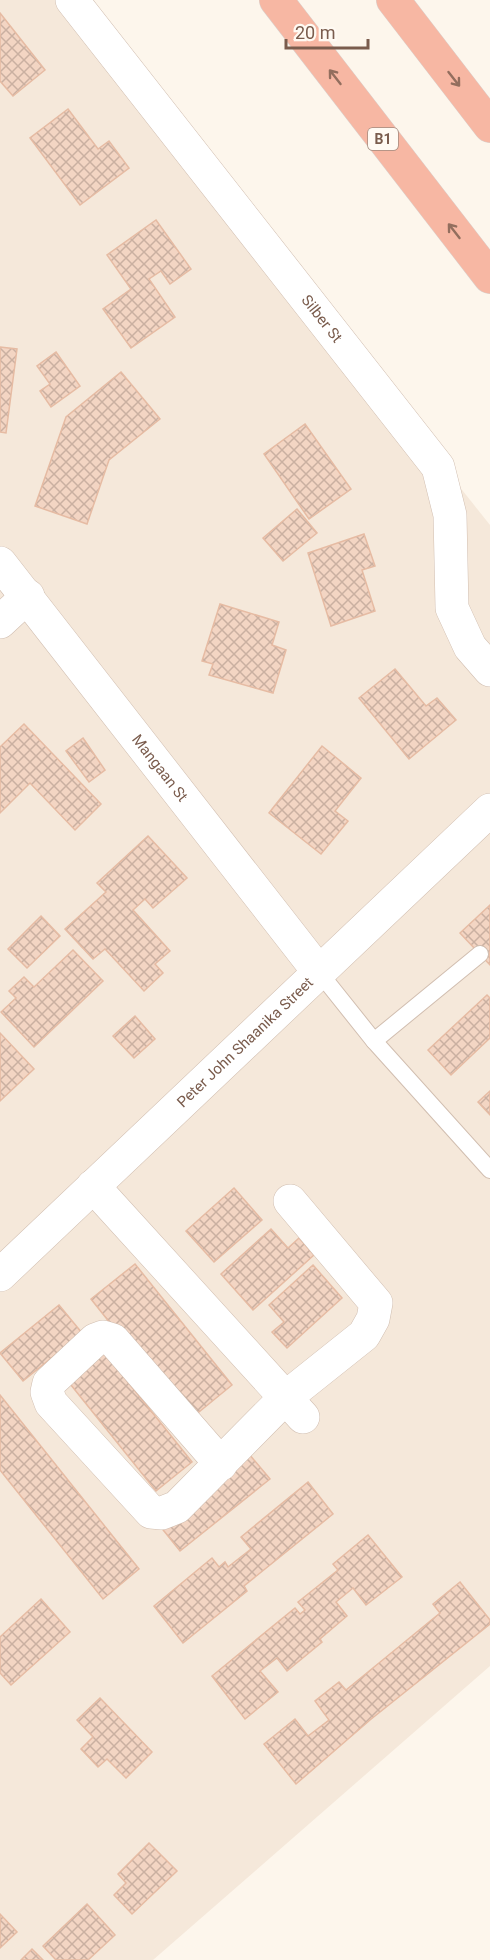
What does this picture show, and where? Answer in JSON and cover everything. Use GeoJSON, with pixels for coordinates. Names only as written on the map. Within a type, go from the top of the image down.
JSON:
{"type":"FeatureCollection","features":[{"type":"Feature","properties":{"kind":"highway","name":"B1"},"geometry":{"type":"LineString","coordinates":[[276,0],[490,278]]}},
{"type":"Feature","properties":{"kind":"highway"},"geometry":{"type":"LineString","coordinates":[[393,0],[490,126]]}},
{"type":"Feature","properties":{"kind":"street","name":"Silber St"},"geometry":{"type":"LineString","coordinates":[[72,0],[438,467],[450,515],[452,608],[470,647],[490,670]]}},
{"type":"Feature","properties":{"kind":"street","name":"Mangaan St"},"geometry":{"type":"LineString","coordinates":[[0,563],[319,972]]}},
{"type":"Feature","properties":{"kind":"street"},"geometry":{"type":"LineString","coordinates":[[0,622],[28,596]]}},
{"type":"Feature","properties":{"kind":"street","name":"Peter John Shaanika Street"},"geometry":{"type":"LineString","coordinates":[[0,1275],[490,810]]}},
{"type":"Feature","properties":{"kind":"street"},"geometry":{"type":"LineString","coordinates":[[93,1186],[294,1407]]}},
{"type":"Feature","properties":{"kind":"street"},"geometry":{"type":"LineString","coordinates":[[221,1464],[113,1340],[103,1337],[95,1340],[49,1383],[47,1392],[51,1403],[151,1512],[162,1512],[177,1507],[221,1464],[294,1407],[364,1335],[373,1318],[376,1303],[290,1201]]}},
{"type":"Feature","properties":{"kind":"lane"},"geometry":{"type":"LineString","coordinates":[[374,1041],[480,954]]}},
{"type":"Feature","properties":{"kind":"lane"},"geometry":{"type":"LineString","coordinates":[[319,972],[374,1041],[490,1170]]}},
{"type":"Feature","properties":{"kind":"shaded area"},"geometry":{"type":"Polygon","coordinates":[[[0,0],[72,0],[490,525],[490,1666],[153,1960],[0,1960],[0,0]]]}},
{"type":"Feature","properties":{"kind":"building"},"geometry":{"type":"Polygon","coordinates":[[[0,13],[45,70],[13,96],[0,81],[0,13]]]}},
{"type":"Feature","properties":{"kind":"building"},"geometry":{"type":"Polygon","coordinates":[[[68,109],[98,149],[109,141],[129,168],[80,205],[30,138],[68,109]]]}},
{"type":"Feature","properties":{"kind":"building"},"geometry":{"type":"Polygon","coordinates":[[[156,220],[191,269],[170,284],[161,271],[149,279],[175,317],[131,348],[103,309],[131,289],[107,255],[156,220]]]}},
{"type":"Feature","properties":{"kind":"building"},"geometry":{"type":"Polygon","coordinates":[[[0,347],[17,349],[6,433],[0,432],[0,347]]]}},
{"type":"Feature","properties":{"kind":"building"},"geometry":{"type":"Polygon","coordinates":[[[56,352],[80,386],[51,407],[40,391],[50,384],[37,366],[56,352]]]}},
{"type":"Feature","properties":{"kind":"building"},"geometry":{"type":"Polygon","coordinates":[[[121,372],[160,419],[109,460],[87,524],[35,506],[66,417],[121,372]]]}},
{"type":"Feature","properties":{"kind":"building"},"geometry":{"type":"Polygon","coordinates":[[[305,424],[351,489],[309,519],[264,454],[305,424]]]}},
{"type":"Feature","properties":{"kind":"building"},"geometry":{"type":"Polygon","coordinates":[[[297,509],[317,533],[283,561],[263,538],[297,509]]]}},
{"type":"Feature","properties":{"kind":"building"},"geometry":{"type":"Polygon","coordinates":[[[364,534],[375,566],[362,570],[375,611],[331,626],[308,553],[364,534]]]}},
{"type":"Feature","properties":{"kind":"building"},"geometry":{"type":"Polygon","coordinates":[[[220,604],[279,622],[272,645],[286,650],[273,693],[209,675],[213,664],[202,661],[220,604]]]}},
{"type":"Feature","properties":{"kind":"building"},"geometry":{"type":"Polygon","coordinates":[[[395,669],[426,706],[437,698],[456,720],[409,759],[359,698],[395,669]]]}},
{"type":"Feature","properties":{"kind":"building"},"geometry":{"type":"Polygon","coordinates":[[[24,724],[101,804],[75,830],[30,783],[0,813],[0,747],[24,724]]]}},
{"type":"Feature","properties":{"kind":"building"},"geometry":{"type":"Polygon","coordinates":[[[83,738],[105,770],[89,782],[66,751],[83,738]]]}},
{"type":"Feature","properties":{"kind":"building"},"geometry":{"type":"Polygon","coordinates":[[[322,746],[361,778],[335,811],[348,821],[321,854],[269,813],[322,746]]]}},
{"type":"Feature","properties":{"kind":"building"},"geometry":{"type":"Polygon","coordinates":[[[148,836],[187,878],[153,908],[145,899],[133,910],[170,951],[155,964],[163,973],[144,991],[105,949],[93,959],[65,929],[106,892],[97,883],[148,836]]]}},
{"type":"Feature","properties":{"kind":"building"},"geometry":{"type":"Polygon","coordinates":[[[490,905],[490,965],[460,933],[490,905]]]}},
{"type":"Feature","properties":{"kind":"building"},"geometry":{"type":"Polygon","coordinates":[[[41,916],[60,936],[27,968],[8,949],[41,916]]]}},
{"type":"Feature","properties":{"kind":"building"},"geometry":{"type":"Polygon","coordinates":[[[73,950],[103,981],[34,1047],[1,1012],[16,998],[9,991],[24,977],[34,987],[73,950]]]}},
{"type":"Feature","properties":{"kind":"building"},"geometry":{"type":"Polygon","coordinates":[[[487,995],[490,998],[490,1038],[451,1075],[428,1050],[487,995]]]}},
{"type":"Feature","properties":{"kind":"building"},"geometry":{"type":"Polygon","coordinates":[[[135,1016],[155,1039],[134,1058],[113,1036],[135,1016]]]}},
{"type":"Feature","properties":{"kind":"building"},"geometry":{"type":"Polygon","coordinates":[[[0,1033],[34,1069],[0,1101],[0,1033]]]}},
{"type":"Feature","properties":{"kind":"building"},"geometry":{"type":"Polygon","coordinates":[[[490,1091],[490,1115],[478,1102],[490,1091]]]}},
{"type":"Feature","properties":{"kind":"building"},"geometry":{"type":"Polygon","coordinates":[[[234,1188],[262,1220],[214,1262],[186,1231],[234,1188]]]}},
{"type":"Feature","properties":{"kind":"building"},"geometry":{"type":"Polygon","coordinates":[[[271,1229],[288,1248],[299,1238],[314,1255],[253,1310],[221,1274],[271,1229]]]}},
{"type":"Feature","properties":{"kind":"building"},"geometry":{"type":"Polygon","coordinates":[[[135,1264],[232,1385],[188,1421],[91,1299],[135,1264]]]}},
{"type":"Feature","properties":{"kind":"building"},"geometry":{"type":"Polygon","coordinates":[[[313,1265],[342,1298],[287,1348],[272,1332],[284,1322],[269,1305],[313,1265]]]}},
{"type":"Feature","properties":{"kind":"building"},"geometry":{"type":"Polygon","coordinates":[[[59,1305],[82,1333],[23,1381],[0,1353],[59,1305]]]}},
{"type":"Feature","properties":{"kind":"building"},"geometry":{"type":"Polygon","coordinates":[[[99,1346],[192,1462],[156,1491],[63,1375],[99,1346]]]}},
{"type":"Feature","properties":{"kind":"building"},"geometry":{"type":"Polygon","coordinates":[[[0,1395],[139,1569],[103,1599],[0,1470],[0,1395]]]}},
{"type":"Feature","properties":{"kind":"building"},"geometry":{"type":"Polygon","coordinates":[[[249,1454],[270,1479],[180,1551],[160,1526],[249,1454]]]}},
{"type":"Feature","properties":{"kind":"building"},"geometry":{"type":"Polygon","coordinates":[[[308,1482],[333,1514],[244,1586],[247,1591],[183,1643],[154,1606],[212,1558],[219,1567],[225,1562],[228,1567],[251,1549],[241,1537],[308,1482]]]}},
{"type":"Feature","properties":{"kind":"building"},"geometry":{"type":"Polygon","coordinates":[[[368,1535],[402,1577],[366,1605],[353,1588],[336,1602],[347,1616],[320,1639],[322,1642],[287,1671],[277,1658],[260,1671],[278,1692],[245,1719],[212,1676],[295,1608],[300,1614],[305,1610],[298,1602],[338,1570],[333,1564],[368,1535]]]}},
{"type":"Feature","properties":{"kind":"building"},"geometry":{"type":"Polygon","coordinates":[[[460,1582],[490,1620],[490,1624],[370,1720],[296,1784],[264,1744],[295,1719],[308,1736],[329,1720],[315,1701],[339,1682],[346,1690],[440,1613],[433,1604],[460,1582]]]}},
{"type":"Feature","properties":{"kind":"building"},"geometry":{"type":"Polygon","coordinates":[[[41,1599],[70,1632],[11,1685],[0,1673],[0,1637],[41,1599]]]}},
{"type":"Feature","properties":{"kind":"building"},"geometry":{"type":"Polygon","coordinates":[[[100,1698],[152,1752],[126,1778],[107,1759],[98,1767],[81,1749],[93,1737],[77,1720],[100,1698]]]}},
{"type":"Feature","properties":{"kind":"building"},"geometry":{"type":"Polygon","coordinates":[[[149,1843],[177,1871],[132,1914],[114,1895],[126,1883],[118,1874],[149,1843]]]}},
{"type":"Feature","properties":{"kind":"building"},"geometry":{"type":"Polygon","coordinates":[[[87,1904],[115,1935],[88,1960],[56,1960],[43,1946],[87,1904]]]}},
{"type":"Feature","properties":{"kind":"building"},"geometry":{"type":"Polygon","coordinates":[[[0,1914],[17,1932],[0,1948],[0,1914]]]}},
{"type":"Feature","properties":{"kind":"building"},"geometry":{"type":"Polygon","coordinates":[[[32,1949],[43,1960],[21,1960],[32,1949]]]}}]}
